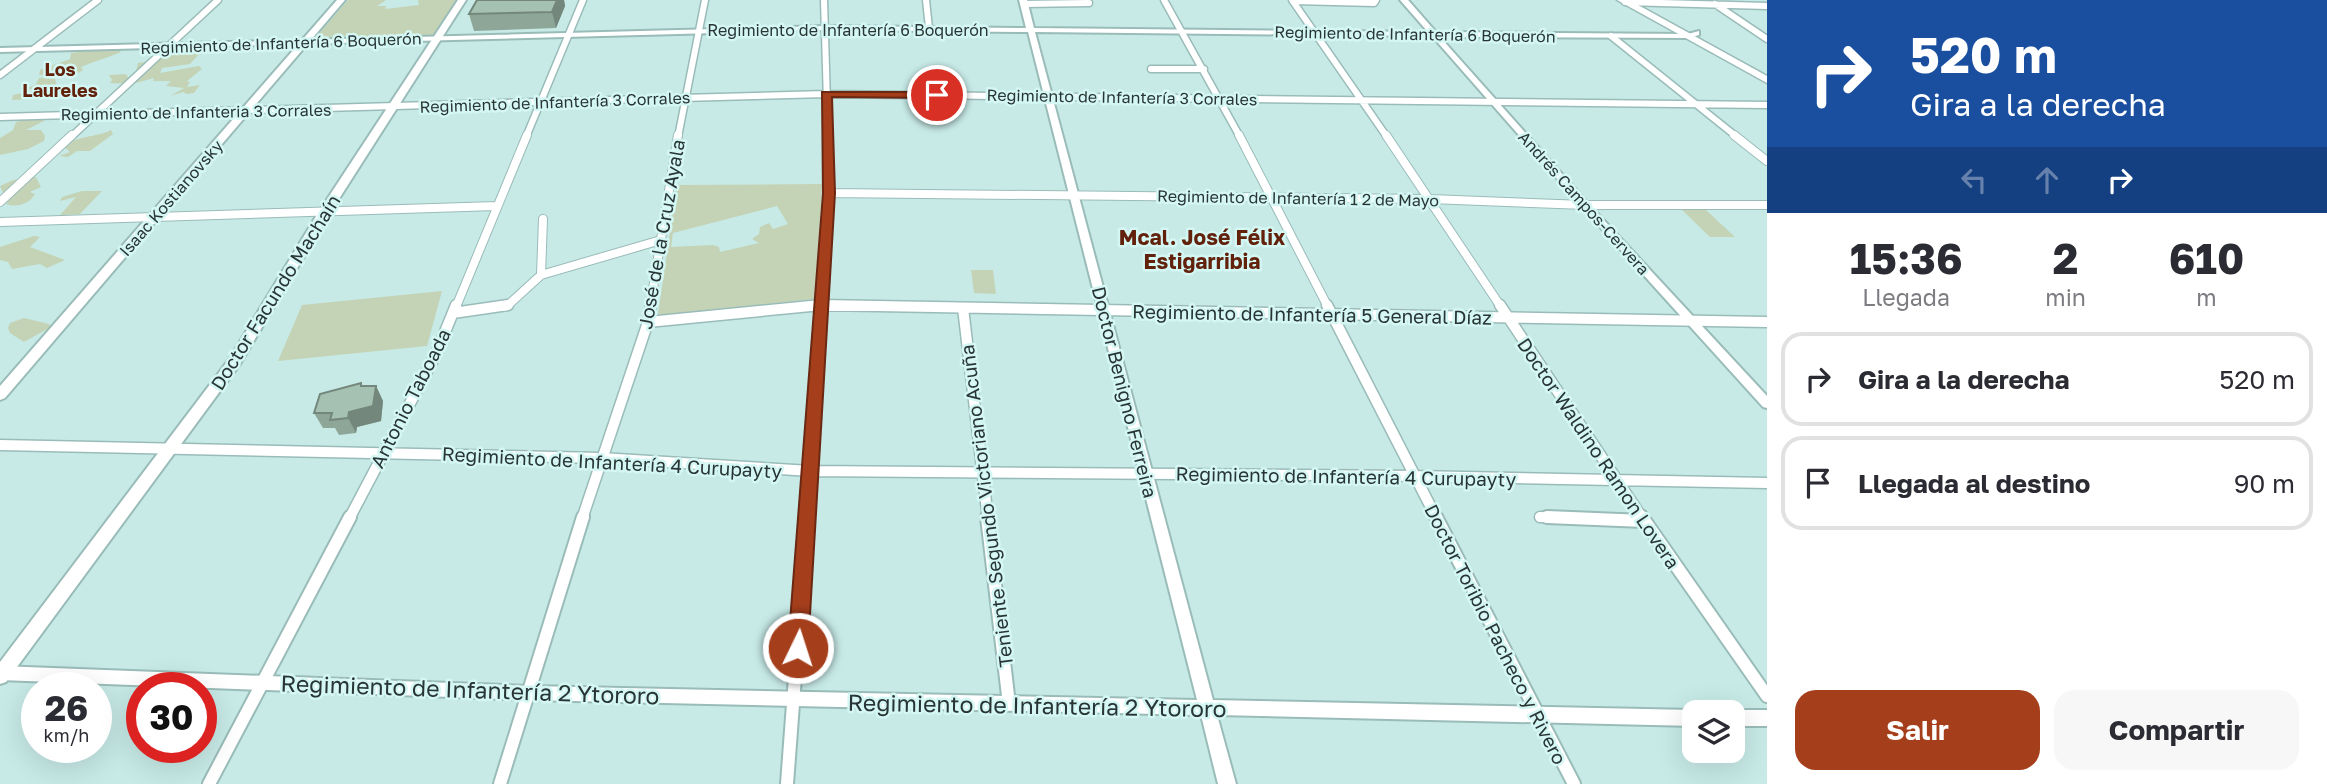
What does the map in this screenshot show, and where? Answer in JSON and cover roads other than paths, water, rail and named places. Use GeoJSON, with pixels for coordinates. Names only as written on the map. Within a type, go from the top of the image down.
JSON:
{"type":"FeatureCollection","features":[{"type":"Feature","properties":{"kind":"main road","name":"Isaac Kostianovsky"},"geometry":{"type":"LineString","coordinates":[[0,395],[341,0]]}},
{"type":"Feature","properties":{"kind":"main road","name":"Doctor Facundo Machaín"},"geometry":{"type":"LineString","coordinates":[[1,674],[235,361],[324,213],[462,0]]}},
{"type":"Feature","properties":{"kind":"main road"},"geometry":{"type":"LineString","coordinates":[[1629,1],[1767,72]]}},
{"type":"Feature","properties":{"kind":"main road"},"geometry":{"type":"LineString","coordinates":[[1696,36],[1767,80]]}},
{"type":"Feature","properties":{"kind":"street"},"geometry":{"type":"LineString","coordinates":[[0,75],[98,0]]}},
{"type":"Feature","properties":{"kind":"street"},"geometry":{"type":"LineString","coordinates":[[0,202],[218,0]]}},
{"type":"Feature","properties":{"kind":"street","name":"Antonio Taboada"},"geometry":{"type":"LineString","coordinates":[[209,784],[436,354],[583,0]]}},
{"type":"Feature","properties":{"kind":"street","name":"José de la Cruz Ayala"},"geometry":{"type":"LineString","coordinates":[[500,784],[601,458],[648,322],[684,99],[705,0]]}},
{"type":"Feature","properties":{"kind":"street"},"geometry":{"type":"LineString","coordinates":[[787,784],[829,193],[824,0]]}},
{"type":"Feature","properties":{"kind":"street"},"geometry":{"type":"LineString","coordinates":[[926,0],[929,28]]}},
{"type":"Feature","properties":{"kind":"street","name":"Doctor Toribio Pacheco y Rivero"},"geometry":{"type":"LineString","coordinates":[[1164,0],[1220,98],[1574,784]]}},
{"type":"Feature","properties":{"kind":"street"},"geometry":{"type":"LineString","coordinates":[[1292,1],[1374,3],[1376,0]]}},
{"type":"Feature","properties":{"kind":"street","name":"Andrés Campos-Cervera"},"geometry":{"type":"LineString","coordinates":[[1404,0],[1585,205],[1767,404]]}},
{"type":"Feature","properties":{"kind":"street","name":"Doctor Waldino Ramon Lovera"},"geometry":{"type":"LineString","coordinates":[[1292,1],[1430,199],[1615,479],[1767,696]]}},
{"type":"Feature","properties":{"kind":"street"},"geometry":{"type":"LineString","coordinates":[[1629,1],[1767,6]]}},
{"type":"Feature","properties":{"kind":"street"},"geometry":{"type":"LineString","coordinates":[[1023,2],[1089,3]]}},
{"type":"Feature","properties":{"kind":"street","name":"Doctor Benigno Ferreira"},"geometry":{"type":"LineString","coordinates":[[1023,2],[1227,784]]}},
{"type":"Feature","properties":{"kind":"street"},"geometry":{"type":"LineString","coordinates":[[1713,2],[1767,39]]}},
{"type":"Feature","properties":{"kind":"street","name":"Regimiento de Infantería 6 Boquerón"},"geometry":{"type":"LineString","coordinates":[[0,50],[826,28],[1696,36]]}},
{"type":"Feature","properties":{"kind":"street"},"geometry":{"type":"LineString","coordinates":[[1611,36],[1767,161]]}},
{"type":"Feature","properties":{"kind":"street"},"geometry":{"type":"LineString","coordinates":[[1151,68],[1204,69]]}},
{"type":"Feature","properties":{"kind":"street","name":"Regimiento de Infantería 3 Corrales"},"geometry":{"type":"LineString","coordinates":[[393,106],[826,94],[1767,105]]}},
{"type":"Feature","properties":{"kind":"street","name":"Regimiento de Infanteria 3 Corrales"},"geometry":{"type":"LineString","coordinates":[[0,117],[393,106]]}},
{"type":"Feature","properties":{"kind":"street","name":"Regimiento de Infantería 1 2 de Mayo"},"geometry":{"type":"LineString","coordinates":[[829,193],[1430,199],[1585,205],[1767,205]]}},
{"type":"Feature","properties":{"kind":"street"},"geometry":{"type":"LineString","coordinates":[[0,222],[496,206]]}},
{"type":"Feature","properties":{"kind":"street"},"geometry":{"type":"LineString","coordinates":[[541,275],[543,219]]}},
{"type":"Feature","properties":{"kind":"street"},"geometry":{"type":"LineString","coordinates":[[453,313],[507,306],[541,275],[661,240]]}},
{"type":"Feature","properties":{"kind":"street","name":"Regimiento de Infantería 5 General Díaz"},"geometry":{"type":"LineString","coordinates":[[648,322],[821,305],[1767,322]]}},
{"type":"Feature","properties":{"kind":"street","name":"Teniente Segundo Victoriano Acuña"},"geometry":{"type":"LineString","coordinates":[[963,308],[1009,704]]}},
{"type":"Feature","properties":{"kind":"street","name":"Regimiento de Infantería 4 Curupayty"},"geometry":{"type":"LineString","coordinates":[[0,445],[601,458],[811,471],[1414,476],[1767,483]]}},
{"type":"Feature","properties":{"kind":"street"},"geometry":{"type":"LineString","coordinates":[[1540,517],[1644,521]]}},
{"type":"Feature","properties":{"kind":"street","name":"Regimiento de Infantería 2 Ytororo"},"geometry":{"type":"LineString","coordinates":[[1,674],[529,693],[1682,718]]}},
{"type":"Feature","properties":{"kind":"street"},"geometry":{"type":"LineString","coordinates":[[1745,718],[1767,718]]}},
{"type":"Feature","properties":{"kind":"district","name":"Los Laureles"},"geometry":{"type":"Point","coordinates":[60,79]}},
{"type":"Feature","properties":{"kind":"district","name":"Mcal. José Félix Estigarribia"},"geometry":{"type":"Point","coordinates":[1202,249]}}]}
